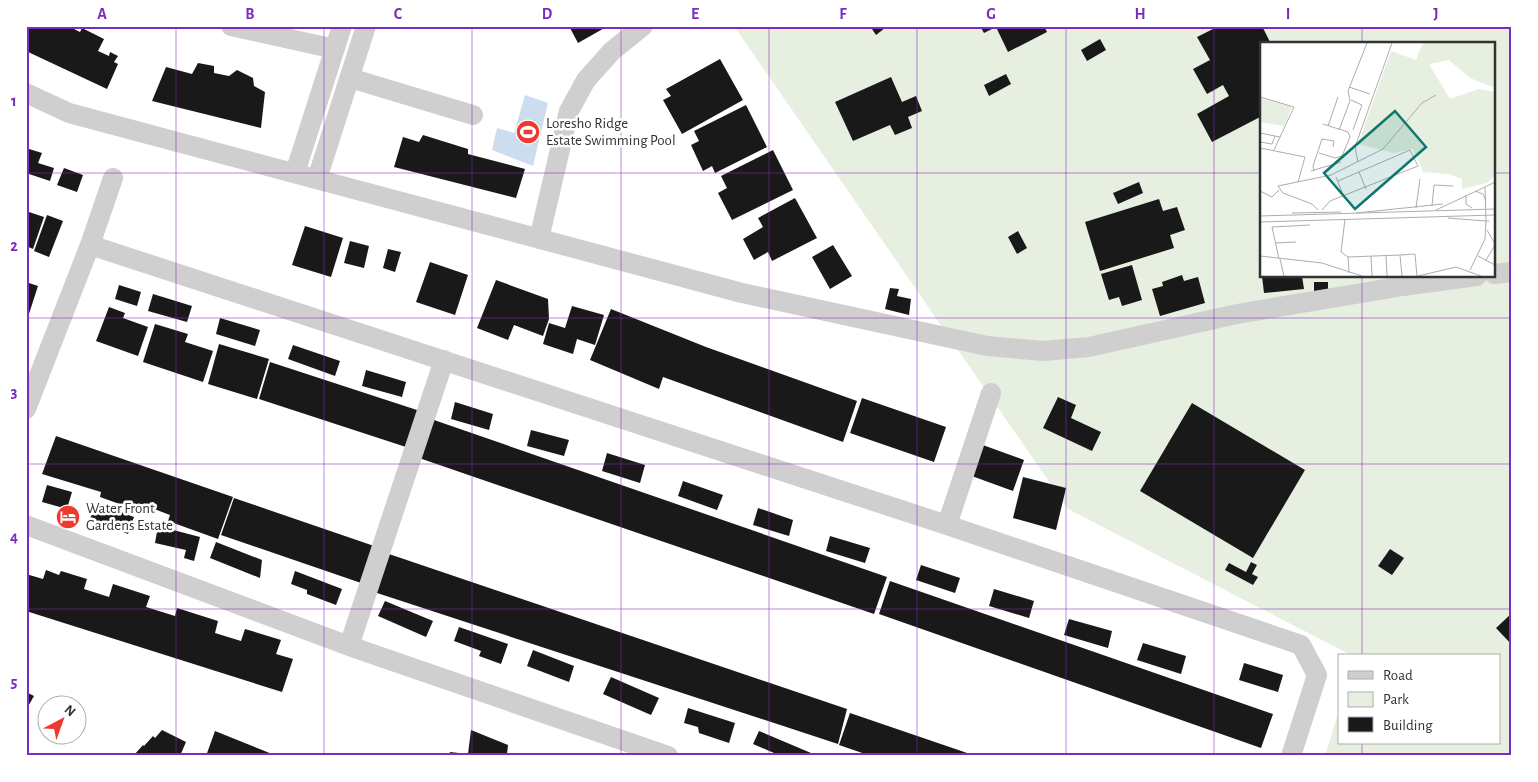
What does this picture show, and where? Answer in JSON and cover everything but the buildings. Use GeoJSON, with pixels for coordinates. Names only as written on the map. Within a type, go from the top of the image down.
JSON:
{"type":"FeatureCollection","features":[{"type":"Feature","properties":{"kind":"street"},"geometry":{"type":"LineString","coordinates":[[231,26],[335,49]]}},
{"type":"Feature","properties":{"kind":"street"},"geometry":{"type":"LineString","coordinates":[[295,173],[342,26]]}},
{"type":"Feature","properties":{"kind":"street"},"geometry":{"type":"LineString","coordinates":[[317,179],[366,26]]}},
{"type":"Feature","properties":{"kind":"street"},"geometry":{"type":"LineString","coordinates":[[539,239],[570,111],[586,80],[612,50],[643,26]]}},
{"type":"Feature","properties":{"kind":"street"},"geometry":{"type":"LineString","coordinates":[[350,78],[473,115]]}},
{"type":"Feature","properties":{"kind":"street"},"geometry":{"type":"LineString","coordinates":[[26,93],[69,113],[742,293],[987,346],[1043,351],[1089,347],[1236,314],[1462,278]]}},
{"type":"Feature","properties":{"kind":"street"},"geometry":{"type":"LineString","coordinates":[[26,409],[90,245],[113,178]]}},
{"type":"Feature","properties":{"kind":"street"},"geometry":{"type":"LineString","coordinates":[[90,245],[946,525],[1301,645],[1317,675],[1291,756]]}},
{"type":"Feature","properties":{"kind":"street"},"geometry":{"type":"LineString","coordinates":[[1496,274],[1512,272]]}},
{"type":"Feature","properties":{"kind":"street"},"geometry":{"type":"LineString","coordinates":[[349,646],[444,360]]}},
{"type":"Feature","properties":{"kind":"street"},"geometry":{"type":"LineString","coordinates":[[946,525],[991,393]]}},
{"type":"Feature","properties":{"kind":"street"},"geometry":{"type":"LineString","coordinates":[[26,525],[349,646],[668,756]]}},
{"type":"Feature","properties":{"kind":"green space"},"geometry":{"type":"Polygon","coordinates":[[[734,26],[1512,26],[1512,756],[1325,756],[1338,713],[1338,744],[1500,744],[1500,654],[1349,654],[1068,509],[734,26]]]}},
{"type":"Feature","properties":{"kind":"water","name":"Loresho Ridge Estate Swimming Pool"},"geometry":{"type":"Polygon","coordinates":[[[525,95],[548,103],[533,166],[492,150],[497,128],[514,133],[525,95]]]}},
{"type":"Feature","properties":{"kind":"place","name":"Loresho Ridge Estate Swimming Pool"},"geometry":{"type":"Point","coordinates":[528,132]}},
{"type":"Feature","properties":{"kind":"place","name":"Water Front Gardens Estate"},"geometry":{"type":"Point","coordinates":[68,517]}}]}
